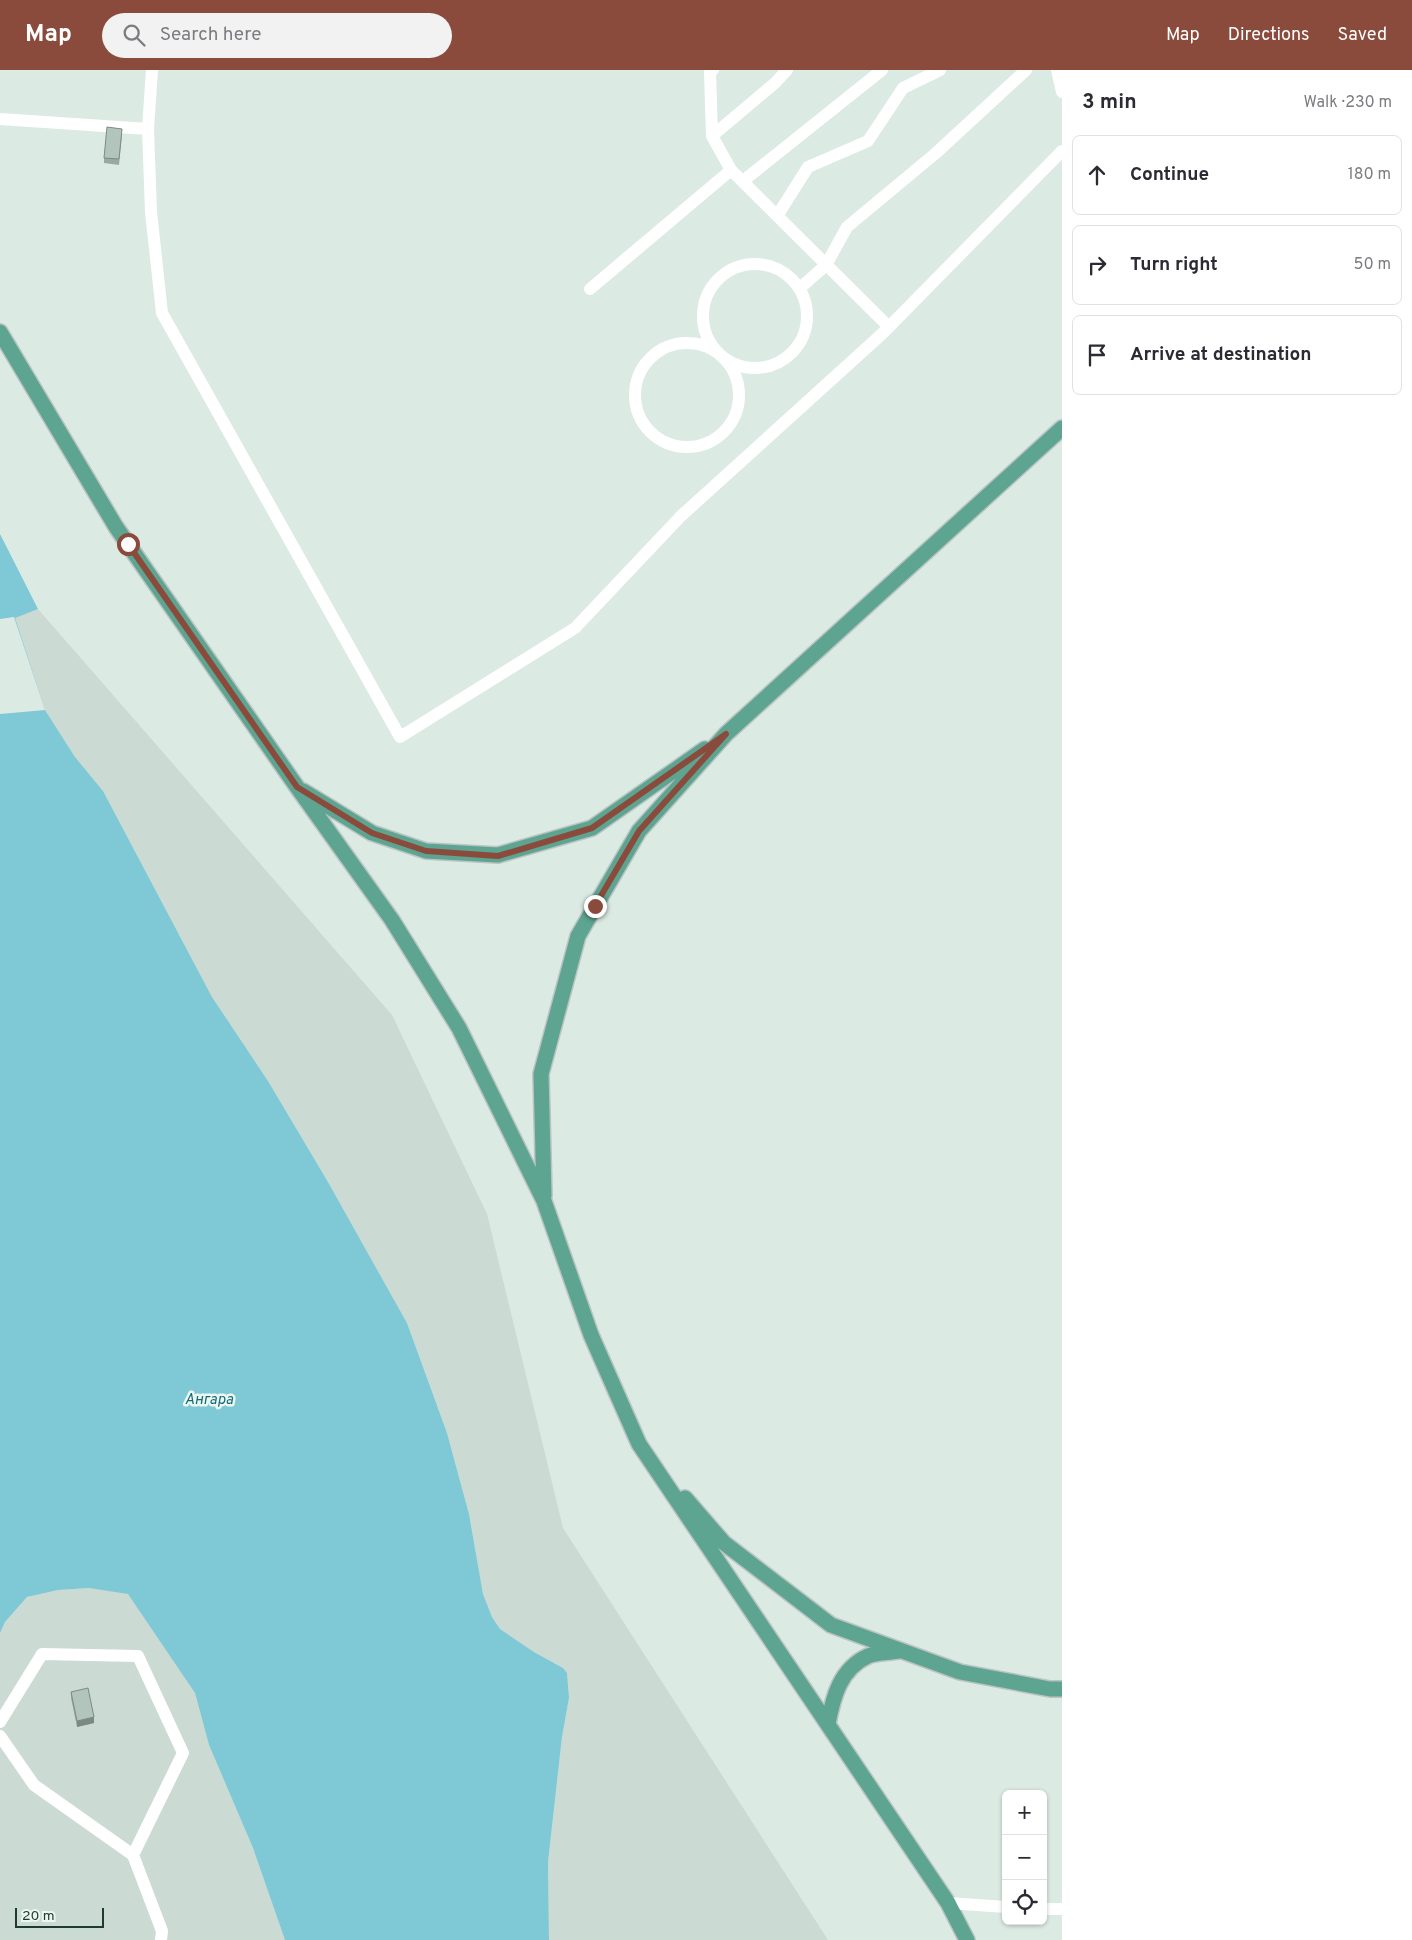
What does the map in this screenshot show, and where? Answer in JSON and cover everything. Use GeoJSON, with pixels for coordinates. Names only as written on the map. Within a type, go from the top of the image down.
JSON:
{"type":"FeatureCollection","features":[{"type":"Feature","properties":{"kind":"main road"},"geometry":{"type":"LineString","coordinates":[[0,332],[116,528],[392,920],[459,1028],[544,1201],[591,1335],[639,1444],[948,1903],[967,1940]]}},
{"type":"Feature","properties":{"kind":"main road"},"geometry":{"type":"LineString","coordinates":[[544,1201],[541,1074],[578,936],[639,831],[726,734],[1062,428]]}},
{"type":"Feature","properties":{"kind":"main road"},"geometry":{"type":"LineString","coordinates":[[297,787],[372,833],[426,851],[498,856],[592,828],[726,734]]}},
{"type":"Feature","properties":{"kind":"main road"},"geometry":{"type":"LineString","coordinates":[[639,1444],[724,1543],[831,1625],[960,1672],[1050,1689],[1062,1689]]}},
{"type":"Feature","properties":{"kind":"main road"},"geometry":{"type":"LineString","coordinates":[[828,1724],[834,1695],[847,1671],[869,1655],[903,1651]]}},
{"type":"Feature","properties":{"kind":"lane"},"geometry":{"type":"LineString","coordinates":[[152,70],[148,129],[151,212],[162,313],[400,737],[575,628],[681,516],[889,327],[1062,151]]}},
{"type":"Feature","properties":{"kind":"lane"},"geometry":{"type":"LineString","coordinates":[[712,136],[775,83],[787,70]]}},
{"type":"Feature","properties":{"kind":"lane"},"geometry":{"type":"LineString","coordinates":[[743,181],[882,70]]}},
{"type":"Feature","properties":{"kind":"lane"},"geometry":{"type":"LineString","coordinates":[[777,216],[808,167],[868,141],[903,88],[940,70]]}},
{"type":"Feature","properties":{"kind":"lane"},"geometry":{"type":"LineString","coordinates":[[800,288],[826,265],[847,226],[936,153],[1026,70]]}},
{"type":"Feature","properties":{"kind":"lane"},"geometry":{"type":"LineString","coordinates":[[1057,70],[1062,92]]}},
{"type":"Feature","properties":{"kind":"lane"},"geometry":{"type":"LineString","coordinates":[[709,71],[712,136],[731,170],[889,327]]}},
{"type":"Feature","properties":{"kind":"lane"},"geometry":{"type":"LineString","coordinates":[[0,119],[148,129]]}},
{"type":"Feature","properties":{"kind":"lane"},"geometry":{"type":"LineString","coordinates":[[590,289],[731,170]]}},
{"type":"Feature","properties":{"kind":"lane"},"geometry":{"type":"LineString","coordinates":[[719,354],[710,348],[696,343],[682,342],[668,346],[655,353],[645,364],[638,376],[635,398],[640,418],[649,430],[661,440],[676,446],[692,447],[708,443],[722,435],[732,422],[738,409],[740,394],[738,380],[732,367],[719,354],[708,340],[704,326],[703,312],[706,298],[713,285],[723,275],[736,267],[743,266],[764,264],[778,269],[790,277],[800,288],[806,302],[808,316],[806,330],[800,343],[790,356],[776,364],[760,368],[744,367],[719,354]]}},
{"type":"Feature","properties":{"kind":"lane"},"geometry":{"type":"LineString","coordinates":[[0,1722],[42,1654],[138,1656],[183,1752],[133,1855]]}},
{"type":"Feature","properties":{"kind":"lane"},"geometry":{"type":"LineString","coordinates":[[0,1736],[34,1785],[133,1855],[162,1931],[161,1940]]}},
{"type":"Feature","properties":{"kind":"lane"},"geometry":{"type":"LineString","coordinates":[[948,1903],[1002,1907]]}},
{"type":"Feature","properties":{"kind":"lane"},"geometry":{"type":"LineString","coordinates":[[1047,1909],[1062,1909]]}},
{"type":"Feature","properties":{"kind":"shaded area"},"geometry":{"type":"Polygon","coordinates":[[[38,609],[392,1015],[487,1214],[563,1528],[828,1940],[549,1940],[548,1862],[562,1737],[569,1698],[567,1673],[563,1668],[534,1652],[500,1629],[492,1617],[483,1594],[469,1514],[447,1433],[407,1323],[328,1182],[268,1081],[212,997],[103,791],[75,757],[45,710],[14,617],[38,609]]]}},
{"type":"Feature","properties":{"kind":"shaded area"},"geometry":{"type":"Polygon","coordinates":[[[89,1588],[128,1593],[195,1693],[209,1745],[253,1848],[285,1940],[0,1940],[0,1633],[5,1622],[27,1597],[58,1590],[89,1588]]]}},
{"type":"Feature","properties":{"kind":"water","name":"Ангара"},"geometry":{"type":"Polygon","coordinates":[[[0,534],[38,609],[15,618],[45,710],[75,757],[103,791],[212,997],[268,1081],[328,1182],[407,1323],[447,1433],[469,1514],[483,1594],[492,1617],[500,1629],[534,1652],[563,1668],[567,1673],[569,1698],[562,1737],[548,1862],[549,1940],[285,1940],[253,1848],[209,1745],[195,1693],[128,1594],[89,1588],[58,1590],[27,1597],[5,1622],[0,1633],[0,534]]]}},
{"type":"Feature","properties":{"kind":"pier"},"geometry":{"type":"Polygon","coordinates":[[[14,617],[45,710],[0,714],[0,619],[14,617]]]}},
{"type":"Feature","properties":{"kind":"building"},"geometry":{"type":"Polygon","coordinates":[[[107,127],[122,129],[119,159],[104,158],[107,127]]]}},
{"type":"Feature","properties":{"kind":"building"},"geometry":{"type":"Polygon","coordinates":[[[88,1688],[94,1717],[77,1721],[71,1692],[88,1688]]]}},
{"type":"Feature","properties":{"kind":"route"},"geometry":{"type":"LineString","coordinates":[[128,544],[297,787],[372,833],[426,851],[498,856],[592,828],[726,734],[639,831],[595,906]]}}]}
